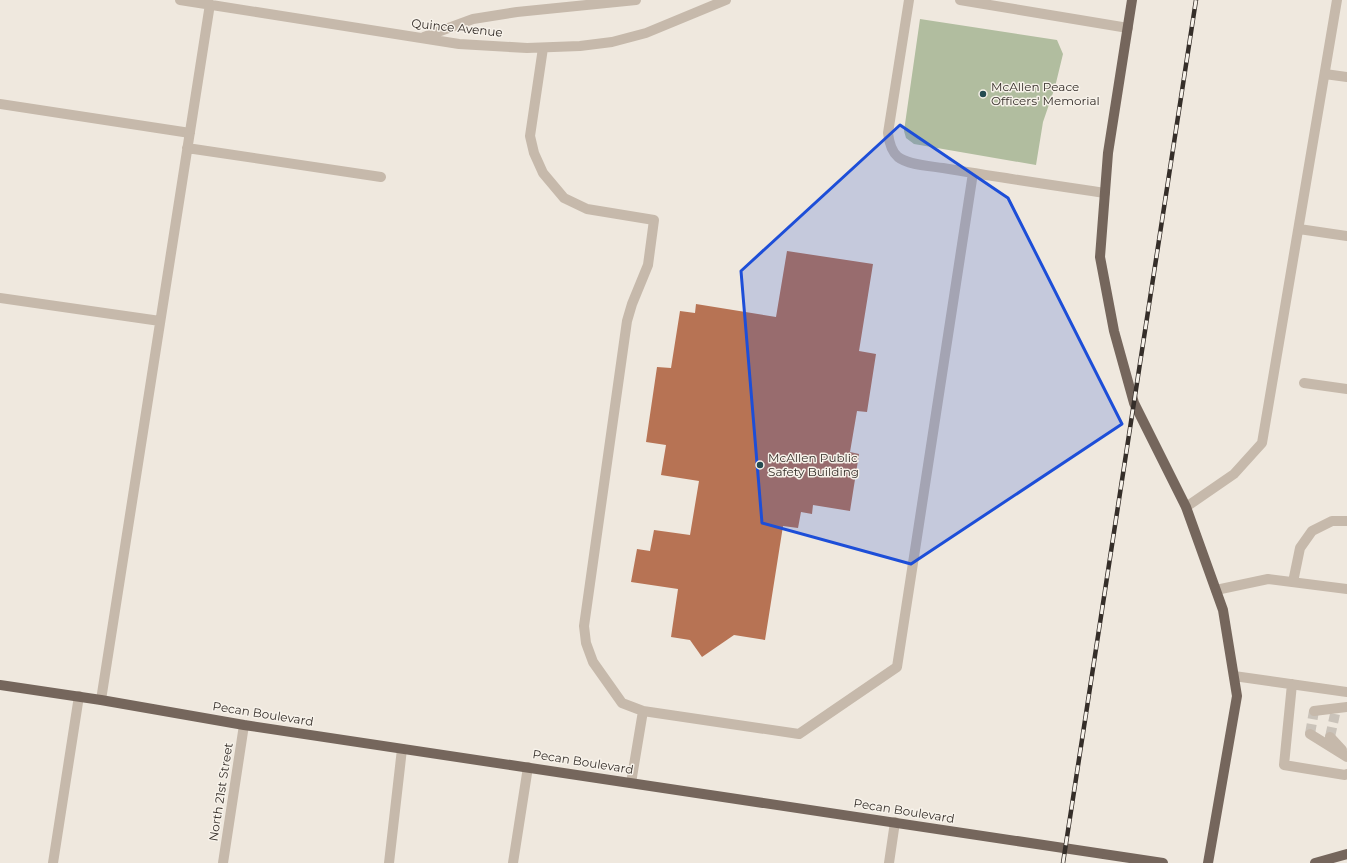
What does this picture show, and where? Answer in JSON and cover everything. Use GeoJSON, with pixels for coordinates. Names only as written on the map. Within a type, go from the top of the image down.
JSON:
{"type":"FeatureCollection","features":[{"type":"Feature","properties":{"kind":"main road"},"geometry":{"type":"LineString","coordinates":[[1132,0],[1108,154],[1100,257],[1114,332],[1134,403],[1186,507],[1223,610],[1237,696],[1208,863]]}},
{"type":"Feature","properties":{"kind":"main road","name":"Pecan Boulevard"},"geometry":{"type":"LineString","coordinates":[[0,685],[79,696],[244,725],[1164,863]]}},
{"type":"Feature","properties":{"kind":"main road"},"geometry":{"type":"LineString","coordinates":[[1315,863],[1347,854]]}},
{"type":"Feature","properties":{"kind":"street","name":"Quince Avenue"},"geometry":{"type":"LineString","coordinates":[[180,0],[460,44],[527,48],[580,46],[612,42],[639,35],[726,0]]}},
{"type":"Feature","properties":{"kind":"street"},"geometry":{"type":"LineString","coordinates":[[422,38],[473,19],[517,12],[636,0]]}},
{"type":"Feature","properties":{"kind":"street"},"geometry":{"type":"LineString","coordinates":[[909,0],[888,133],[889,143],[899,158],[909,162],[973,173],[1105,193]]}},
{"type":"Feature","properties":{"kind":"street"},"geometry":{"type":"LineString","coordinates":[[960,0],[1128,28]]}},
{"type":"Feature","properties":{"kind":"street"},"geometry":{"type":"LineString","coordinates":[[1186,507],[1234,474],[1262,443],[1337,0]]}},
{"type":"Feature","properties":{"kind":"street"},"geometry":{"type":"LineString","coordinates":[[101,700],[210,4]]}},
{"type":"Feature","properties":{"kind":"street"},"geometry":{"type":"LineString","coordinates":[[543,48],[530,136],[534,153],[543,173],[564,198],[587,209],[654,220],[648,264],[627,321],[584,626],[586,643],[593,662],[622,703],[642,710],[799,734],[897,668],[973,173]]}},
{"type":"Feature","properties":{"kind":"street"},"geometry":{"type":"LineString","coordinates":[[1325,74],[1347,77]]}},
{"type":"Feature","properties":{"kind":"street"},"geometry":{"type":"LineString","coordinates":[[0,104],[190,133]]}},
{"type":"Feature","properties":{"kind":"street"},"geometry":{"type":"LineString","coordinates":[[187,148],[381,177]]}},
{"type":"Feature","properties":{"kind":"street"},"geometry":{"type":"LineString","coordinates":[[1299,229],[1347,236]]}},
{"type":"Feature","properties":{"kind":"street"},"geometry":{"type":"LineString","coordinates":[[0,298],[160,321]]}},
{"type":"Feature","properties":{"kind":"street"},"geometry":{"type":"LineString","coordinates":[[1304,383],[1347,389]]}},
{"type":"Feature","properties":{"kind":"street"},"geometry":{"type":"LineString","coordinates":[[1293,582],[1300,548],[1312,532],[1332,521],[1347,521]]}},
{"type":"Feature","properties":{"kind":"street"},"geometry":{"type":"LineString","coordinates":[[1216,590],[1268,578],[1347,590]]}},
{"type":"Feature","properties":{"kind":"street"},"geometry":{"type":"LineString","coordinates":[[1234,676],[1347,692]]}},
{"type":"Feature","properties":{"kind":"street"},"geometry":{"type":"LineString","coordinates":[[1292,684],[1284,765],[1346,771]]}},
{"type":"Feature","properties":{"kind":"street"},"geometry":{"type":"LineString","coordinates":[[53,863],[79,696]]}},
{"type":"Feature","properties":{"kind":"street"},"geometry":{"type":"LineString","coordinates":[[1314,711],[1347,708]]}},
{"type":"Feature","properties":{"kind":"street"},"geometry":{"type":"LineString","coordinates":[[1334,714],[1347,708]]}},
{"type":"Feature","properties":{"kind":"street"},"geometry":{"type":"LineString","coordinates":[[631,783],[642,710]]}},
{"type":"Feature","properties":{"kind":"street","name":"North 21st Street"},"geometry":{"type":"LineString","coordinates":[[223,863],[244,725]]}},
{"type":"Feature","properties":{"kind":"street"},"geometry":{"type":"LineString","coordinates":[[1310,734],[1347,757]]}},
{"type":"Feature","properties":{"kind":"street"},"geometry":{"type":"LineString","coordinates":[[1330,737],[1347,757]]}},
{"type":"Feature","properties":{"kind":"street"},"geometry":{"type":"LineString","coordinates":[[388,863],[402,748]]}},
{"type":"Feature","properties":{"kind":"street"},"geometry":{"type":"LineString","coordinates":[[513,863],[528,767]]}},
{"type":"Feature","properties":{"kind":"street"},"geometry":{"type":"LineString","coordinates":[[889,863],[895,822]]}},
{"type":"Feature","properties":{"kind":"highlighted area"},"geometry":{"type":"Polygon","coordinates":[[[900,125],[1008,198],[1122,424],[911,564],[762,523],[741,271],[900,125]]]}},
{"type":"Feature","properties":{"kind":"green space"},"geometry":{"type":"Polygon","coordinates":[[[920,19],[1057,40],[1063,54],[1055,87],[1043,122],[1036,165],[914,144],[906,138],[904,131],[920,19]]]}},
{"type":"Feature","properties":{"kind":"building","name":"McAllen Public Safety Building"},"geometry":{"type":"Polygon","coordinates":[[[787,251],[873,264],[859,351],[876,354],[867,412],[857,411],[850,452],[859,454],[850,511],[813,505],[812,514],[801,512],[798,528],[783,526],[765,640],[734,635],[702,657],[690,640],[671,637],[678,589],[631,582],[637,549],[650,551],[654,530],[690,535],[699,481],[661,475],[666,445],[646,442],[657,367],[671,368],[680,311],[695,313],[696,304],[776,317],[787,251]]]}},
{"type":"Feature","properties":{"kind":"tunnel"},"geometry":{"type":"LineString","coordinates":[[1310,734],[1314,711]]}},
{"type":"Feature","properties":{"kind":"tunnel"},"geometry":{"type":"LineString","coordinates":[[1330,737],[1335,714]]}},
{"type":"Feature","properties":{"kind":"railway"},"geometry":{"type":"LineString","coordinates":[[1063,863],[1196,0]]}},
{"type":"Feature","properties":{"kind":"place","name":"McAllen Peace Officers' Memorial"},"geometry":{"type":"Point","coordinates":[983,94]}},
{"type":"Feature","properties":{"kind":"place","name":"McAllen Public Safety Building"},"geometry":{"type":"Point","coordinates":[760,465]}}]}
